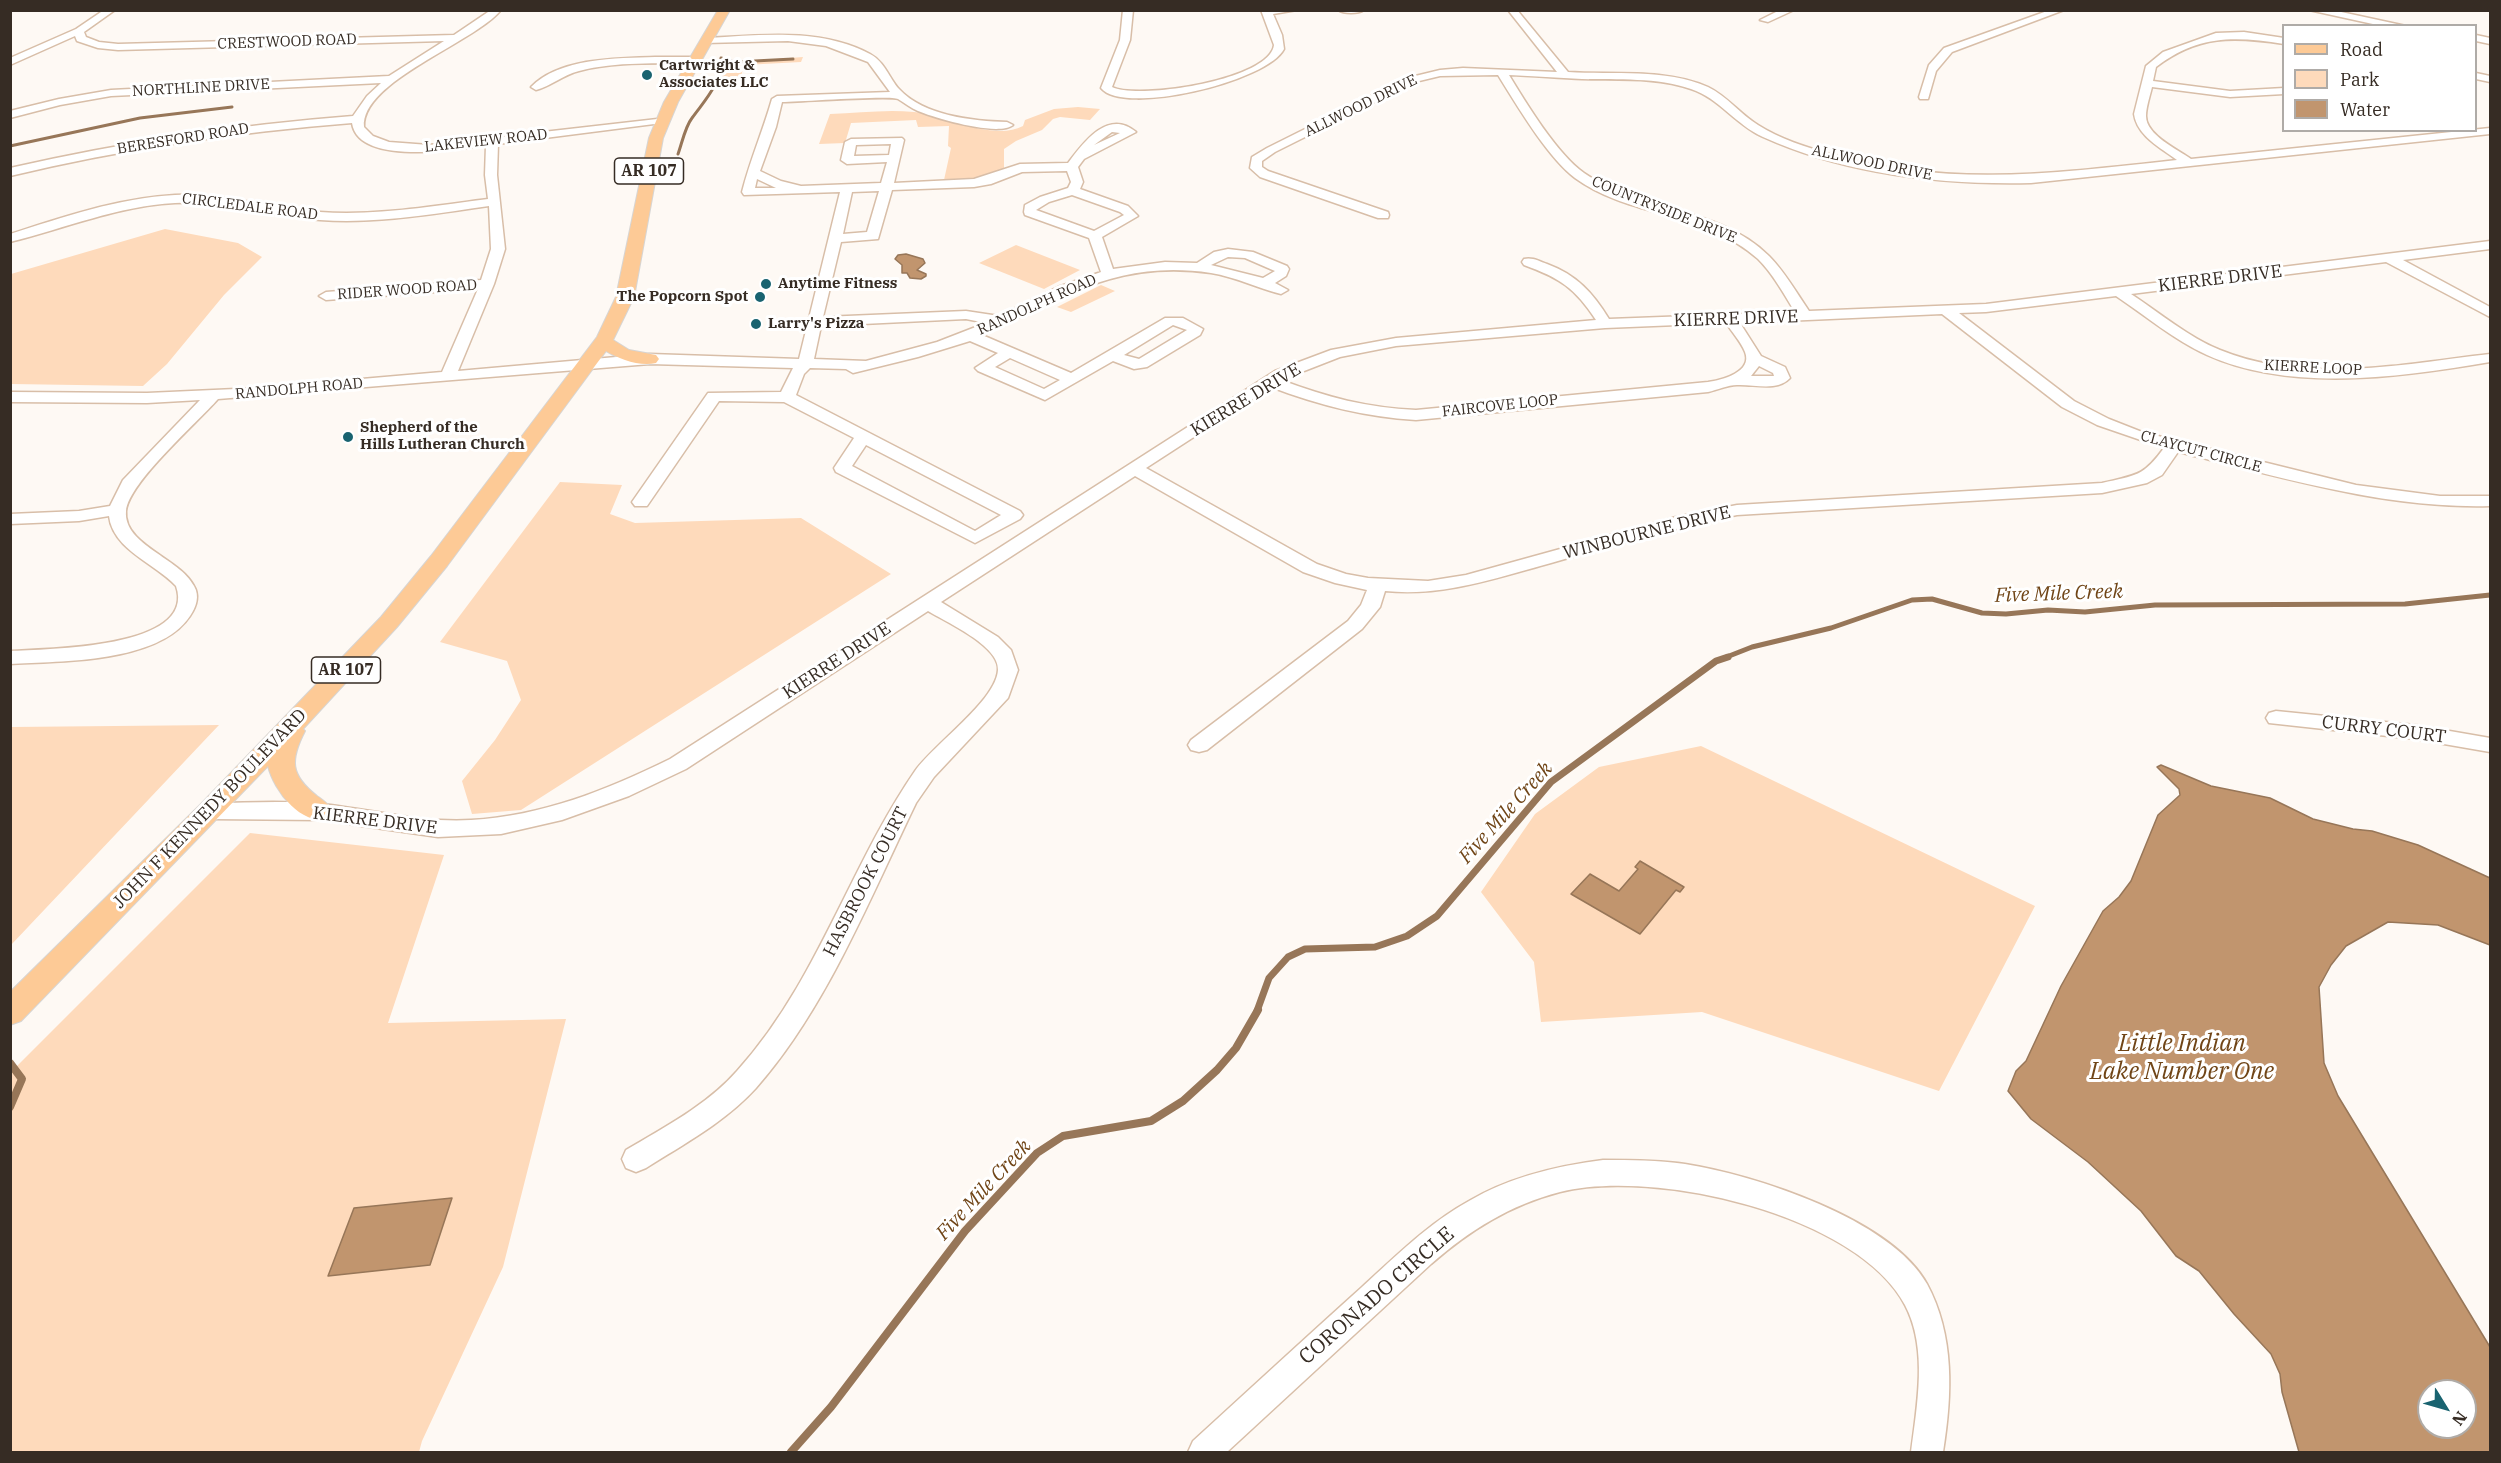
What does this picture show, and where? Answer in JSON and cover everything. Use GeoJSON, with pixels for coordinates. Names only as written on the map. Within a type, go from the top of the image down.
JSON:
{"type":"FeatureCollection","features":[{"type":"Feature","properties":{"kind":"main road","name":"JOHN F KENNEDY BOULEVARD"},"geometry":{"type":"LineString","coordinates":[[10,1012],[211,811],[354,661],[416,590],[603,342],[625,297],[656,138],[663,120],[724,10]]}},
{"type":"Feature","properties":{"kind":"main road"},"geometry":{"type":"LineString","coordinates":[[603,342],[624,354],[650,359]]}},
{"type":"Feature","properties":{"kind":"main road"},"geometry":{"type":"LineString","coordinates":[[295,722],[282,754],[284,774],[299,797],[320,812]]}},
{"type":"Feature","properties":{"kind":"street"},"geometry":{"type":"LineString","coordinates":[[10,62],[79,31],[111,10]]}},
{"type":"Feature","properties":{"kind":"street"},"geometry":{"type":"LineString","coordinates":[[358,119],[372,98],[394,79],[480,25],[497,10]]}},
{"type":"Feature","properties":{"kind":"street"},"geometry":{"type":"LineString","coordinates":[[1128,10],[1129,17],[1122,45],[1106,88],[1110,92],[1164,93],[1202,87],[1223,83],[1258,68],[1273,58],[1279,49],[1280,42],[1266,11],[1293,10]]}},
{"type":"Feature","properties":{"kind":"street"},"geometry":{"type":"LineString","coordinates":[[1342,10],[1360,10]]}},
{"type":"Feature","properties":{"kind":"street"},"geometry":{"type":"LineString","coordinates":[[1512,10],[1565,75]]}},
{"type":"Feature","properties":{"kind":"street"},"geometry":{"type":"LineString","coordinates":[[1766,20],[1790,10]]}},
{"type":"Feature","properties":{"kind":"street"},"geometry":{"type":"LineString","coordinates":[[1924,97],[1932,68],[1948,50],[2060,10]]}},
{"type":"Feature","properties":{"kind":"street"},"geometry":{"type":"LineString","coordinates":[[2313,10],[2390,24]]}},
{"type":"Feature","properties":{"kind":"street","name":"CRESTWOOD ROAD"},"geometry":{"type":"LineString","coordinates":[[79,31],[81,39],[89,43],[118,46]]}},
{"type":"Feature","properties":{"kind":"street"},"geometry":{"type":"LineString","coordinates":[[2188,162],[2151,136],[2141,123],[2140,114],[2149,70],[2156,60],[2209,38],[2244,35],[2282,41]]}},
{"type":"Feature","properties":{"kind":"street"},"geometry":{"type":"LineString","coordinates":[[708,40],[795,37],[824,40],[873,60],[880,66],[898,95],[930,111],[985,125],[1007,125]]}},
{"type":"Feature","properties":{"kind":"street","name":"CRESTWOOD ROAD"},"geometry":{"type":"LineString","coordinates":[[80,50],[118,46],[456,38]]}},
{"type":"Feature","properties":{"kind":"street"},"geometry":{"type":"LineString","coordinates":[[10,62],[60,53]]}},
{"type":"Feature","properties":{"kind":"street"},"geometry":{"type":"LineString","coordinates":[[536,87],[551,76],[586,66],[696,60]]}},
{"type":"Feature","properties":{"kind":"street","name":"ALLWOOD DRIVE"},"geometry":{"type":"LineString","coordinates":[[1383,215],[1264,174],[1256,168],[1256,160],[1281,145],[1417,78],[1453,72],[1502,72],[1663,80],[1692,85],[1720,98],[1750,126],[1796,146],[1858,163],[1929,176],[2013,180],[2490,131]]}},
{"type":"Feature","properties":{"kind":"street","name":"COUNTRYSIDE DRIVE"},"geometry":{"type":"LineString","coordinates":[[1502,72],[1575,172],[1596,185],[1707,224],[1748,245],[1764,258],[1805,316]]}},
{"type":"Feature","properties":{"kind":"street","name":"NORTHLINE DRIVE"},"geometry":{"type":"LineString","coordinates":[[10,115],[76,99],[121,92],[394,79]]}},
{"type":"Feature","properties":{"kind":"street"},"geometry":{"type":"LineString","coordinates":[[2146,83],[2230,94],[2282,91]]}},
{"type":"Feature","properties":{"kind":"street"},"geometry":{"type":"LineString","coordinates":[[898,95],[777,99],[748,192],[980,182],[1027,166],[1072,167]]}},
{"type":"Feature","properties":{"kind":"street","name":"LAKEVIEW ROAD"},"geometry":{"type":"LineString","coordinates":[[358,119],[358,128],[376,143],[427,149],[663,120]]}},
{"type":"Feature","properties":{"kind":"street","name":"BERESFORD ROAD"},"geometry":{"type":"LineString","coordinates":[[10,172],[231,131],[358,119]]}},
{"type":"Feature","properties":{"kind":"street"},"geometry":{"type":"LineString","coordinates":[[448,376],[487,284],[498,249],[491,175],[492,141]]}},
{"type":"Feature","properties":{"kind":"street"},"geometry":{"type":"LineString","coordinates":[[1072,167],[1080,156]]}},
{"type":"Feature","properties":{"kind":"street"},"geometry":{"type":"LineString","coordinates":[[835,238],[873,236],[894,158]]}},
{"type":"Feature","properties":{"kind":"street"},"geometry":{"type":"LineString","coordinates":[[1072,167],[1077,182],[1073,191]]}},
{"type":"Feature","properties":{"kind":"street"},"geometry":{"type":"LineString","coordinates":[[753,172],[777,184],[801,190]]}},
{"type":"Feature","properties":{"kind":"street"},"geometry":{"type":"LineString","coordinates":[[787,397],[801,368],[815,322],[847,188]]}},
{"type":"Feature","properties":{"kind":"street"},"geometry":{"type":"LineString","coordinates":[[1073,191],[1124,209],[1132,216],[1095,236],[1030,212],[1029,208],[1055,195],[1073,191]]}},
{"type":"Feature","properties":{"kind":"street","name":"CIRCLEDALE ROAD"},"geometry":{"type":"LineString","coordinates":[[10,237],[119,207],[176,198],[203,199],[300,215],[344,217],[494,202]]}},
{"type":"Feature","properties":{"kind":"street"},"geometry":{"type":"LineString","coordinates":[[1095,236],[1108,273]]}},
{"type":"Feature","properties":{"kind":"street","name":"KIERRE DRIVE"},"geometry":{"type":"LineString","coordinates":[[211,811],[320,812],[393,825],[439,829],[484,827],[535,819],[589,804],[637,785],[678,764],[1270,381],[1319,358],[1379,344],[1605,324],[1947,311],[2119,292],[2490,245]]}},
{"type":"Feature","properties":{"kind":"street"},"geometry":{"type":"LineString","coordinates":[[1202,267],[1219,253],[1230,251],[1240,253],[1282,269],[1281,273],[1265,283]]}},
{"type":"Feature","properties":{"kind":"street"},"geometry":{"type":"LineString","coordinates":[[2389,258],[2490,313]]}},
{"type":"Feature","properties":{"kind":"street"},"geometry":{"type":"LineString","coordinates":[[1529,262],[1573,280],[1585,292],[1605,324]]}},
{"type":"Feature","properties":{"kind":"street","name":"RANDOLPH ROAD"},"geometry":{"type":"LineString","coordinates":[[10,397],[147,398],[214,395],[650,359],[801,368],[816,372],[907,357],[969,335],[1076,285],[1108,273],[1148,267],[1202,267],[1235,273],[1281,291]]}},
{"type":"Feature","properties":{"kind":"street","name":"RIDER WOOD ROAD"},"geometry":{"type":"LineString","coordinates":[[326,296],[487,284]]}},
{"type":"Feature","properties":{"kind":"street","name":"KIERRE LOOP"},"geometry":{"type":"LineString","coordinates":[[2119,292],[2206,349],[2264,367],[2372,372],[2434,368],[2490,358]]}},
{"type":"Feature","properties":{"kind":"street","name":"CLAYCUT CIRCLE"},"geometry":{"type":"LineString","coordinates":[[1947,311],[2068,404],[2103,422],[2174,446],[2356,490],[2440,501],[2490,501]]}},
{"type":"Feature","properties":{"kind":"street"},"geometry":{"type":"LineString","coordinates":[[815,322],[966,315],[1001,321]]}},
{"type":"Feature","properties":{"kind":"street"},"geometry":{"type":"LineString","coordinates":[[1730,319],[1754,358],[1750,369],[1734,380]]}},
{"type":"Feature","properties":{"kind":"street"},"geometry":{"type":"LineString","coordinates":[[1009,352],[983,368],[1045,395],[1170,321],[1178,321],[1196,329],[1195,332],[1142,364],[1134,364],[1113,356]]}},
{"type":"Feature","properties":{"kind":"street"},"geometry":{"type":"LineString","coordinates":[[969,335],[1072,379]]}},
{"type":"Feature","properties":{"kind":"street","name":"FAIRCOVE LOOP"},"geometry":{"type":"LineString","coordinates":[[1270,381],[1336,406],[1376,413],[1416,415],[1708,387],[1734,380],[1768,382],[1782,378],[1779,370],[1754,358]]}},
{"type":"Feature","properties":{"kind":"street","name":"RANDOLPH ROAD"},"geometry":{"type":"LineString","coordinates":[[586,365],[626,369],[801,368]]}},
{"type":"Feature","properties":{"kind":"street"},"geometry":{"type":"LineString","coordinates":[[10,658],[125,646],[164,633],[180,621],[188,602],[184,584],[125,537],[119,529],[116,510],[118,501],[129,484],[214,395]]}},
{"type":"Feature","properties":{"kind":"street"},"geometry":{"type":"LineString","coordinates":[[641,502],[714,396],[787,397],[1014,514],[975,538],[842,468],[863,437]]}},
{"type":"Feature","properties":{"kind":"street","name":"WINBOURNE DRIVE"},"geometry":{"type":"LineString","coordinates":[[1135,469],[1310,568],[1342,579],[1378,585],[1445,585],[1676,522],[1737,510],[2072,491],[2121,485],[2162,467],[2174,446]]}},
{"type":"Feature","properties":{"kind":"street"},"geometry":{"type":"LineString","coordinates":[[10,519],[79,516],[116,510]]}},
{"type":"Feature","properties":{"kind":"street"},"geometry":{"type":"LineString","coordinates":[[1199,745],[1355,624],[1370,607],[1378,585]]}},
{"type":"Feature","properties":{"kind":"street","name":"HASBROOK COURT"},"geometry":{"type":"LineString","coordinates":[[636,1159],[707,1115],[746,1080],[797,1012],[820,974],[907,800],[926,772],[1001,693],[1008,670],[1001,650],[991,641],[928,603]]}},
{"type":"Feature","properties":{"kind":"street","name":"CURRY COURT"},"geometry":{"type":"LineString","coordinates":[[2276,718],[2415,732],[2490,746]]}},
{"type":"Feature","properties":{"kind":"street","name":"CORONADO CIRCLE"},"geometry":{"type":"LineString","coordinates":[[1204,1452],[1409,1264],[1452,1229],[1481,1210],[1509,1197],[1553,1182],[1608,1173],[1631,1172],[1692,1177],[1742,1189],[1840,1228],[1868,1244],[1884,1257],[1915,1293],[1925,1316],[1932,1345],[1934,1399],[1927,1452]]}},
{"type":"Feature","properties":{"kind":"green space"},"geometry":{"type":"Polygon","coordinates":[[[803,57],[801,62],[744,65],[740,80],[718,82],[723,63],[803,57]]]}},
{"type":"Feature","properties":{"kind":"green space"},"geometry":{"type":"Polygon","coordinates":[[[1078,107],[1100,109],[1090,120],[1060,117],[1053,119],[1042,130],[1004,149],[1004,170],[979,179],[944,180],[951,148],[948,146],[949,126],[918,127],[916,120],[851,123],[845,143],[819,144],[830,114],[914,112],[998,131],[1023,126],[1025,120],[1054,109],[1078,107]]]}},
{"type":"Feature","properties":{"kind":"green space"},"geometry":{"type":"Polygon","coordinates":[[[165,229],[238,243],[262,257],[224,295],[167,364],[143,386],[11,384],[11,274],[165,229]]]}},
{"type":"Feature","properties":{"kind":"green space"},"geometry":{"type":"Polygon","coordinates":[[[1016,245],[1080,270],[1044,289],[979,263],[1016,245]]]}},
{"type":"Feature","properties":{"kind":"green space"},"geometry":{"type":"Polygon","coordinates":[[[1101,285],[1115,291],[1071,312],[1057,307],[1101,285]]]}},
{"type":"Feature","properties":{"kind":"green space"},"geometry":{"type":"Polygon","coordinates":[[[560,482],[622,485],[610,514],[635,523],[801,518],[891,574],[521,810],[472,814],[462,781],[495,740],[521,700],[507,661],[440,642],[560,482]]]}},
{"type":"Feature","properties":{"kind":"green space"},"geometry":{"type":"Polygon","coordinates":[[[219,725],[11,945],[11,727],[219,725]]]}},
{"type":"Feature","properties":{"kind":"green space"},"geometry":{"type":"Polygon","coordinates":[[[1701,746],[2035,906],[1939,1091],[1702,1012],[1541,1022],[1534,962],[1481,892],[1535,814],[1599,767],[1701,746]]]}},
{"type":"Feature","properties":{"kind":"green space"},"geometry":{"type":"Polygon","coordinates":[[[250,833],[444,855],[388,1023],[566,1019],[503,1267],[422,1441],[419,1452],[11,1452],[11,1072],[250,833]]]}},
{"type":"Feature","properties":{"kind":"water"},"geometry":{"type":"Polygon","coordinates":[[[906,254],[923,259],[925,263],[917,270],[926,276],[921,279],[910,278],[907,273],[902,273],[902,265],[895,259],[898,255],[906,254]]]}},
{"type":"Feature","properties":{"kind":"water","name":"Little Indian Lake Number One"},"geometry":{"type":"Polygon","coordinates":[[[2161,765],[2211,786],[2270,798],[2313,819],[2353,829],[2372,831],[2418,845],[2490,878],[2490,945],[2438,925],[2388,922],[2346,946],[2331,965],[2319,987],[2324,1063],[2338,1096],[2490,1347],[2490,1452],[2299,1452],[2282,1392],[2280,1374],[2271,1354],[2199,1271],[2176,1256],[2141,1211],[2088,1162],[2031,1119],[2008,1091],[2016,1071],[2026,1061],[2061,986],[2103,911],[2119,897],[2131,881],[2158,815],[2180,795],[2179,789],[2157,767],[2161,765]]]}},
{"type":"Feature","properties":{"kind":"water"},"geometry":{"type":"Polygon","coordinates":[[[1640,861],[1684,887],[1680,892],[1676,890],[1640,934],[1571,894],[1590,874],[1619,891],[1638,869],[1635,867],[1640,861]]]}},
{"type":"Feature","properties":{"kind":"water"},"geometry":{"type":"Polygon","coordinates":[[[452,1198],[430,1265],[328,1276],[354,1208],[452,1198]]]}},
{"type":"Feature","properties":{"kind":"waterway"},"geometry":{"type":"LineString","coordinates":[[678,154],[690,122],[715,84],[721,58],[735,62],[793,59]]}},
{"type":"Feature","properties":{"kind":"waterway"},"geometry":{"type":"LineString","coordinates":[[10,146],[140,118],[232,107]]}},
{"type":"Feature","properties":{"kind":"waterway","name":"Five Mile Creek"},"geometry":{"type":"LineString","coordinates":[[1724,658],[1752,647],[1831,628],[1912,600],[1932,599],[1982,613],[2006,614],[2048,610],[2085,612],[2155,605],[2405,604],[2490,595]]}},
{"type":"Feature","properties":{"kind":"waterway","name":"Five Mile Creek"},"geometry":{"type":"LineString","coordinates":[[1257,1011],[1269,978],[1288,957],[1305,949],[1375,947],[1407,936],[1437,916],[1551,782],[1716,661],[1728,657]]}},
{"type":"Feature","properties":{"kind":"waterway","name":"Five Mile Creek"},"geometry":{"type":"LineString","coordinates":[[791,1452],[831,1407],[965,1231],[1037,1153],[1063,1136],[1151,1121],[1183,1101],[1217,1070],[1236,1048],[1258,1010]]}},
{"type":"Feature","properties":{"kind":"waterway","name":"Five Mile Creek"},"geometry":{"type":"LineString","coordinates":[[10,1063],[22,1079],[10,1107]]}},
{"type":"Feature","properties":{"kind":"place","name":"Cartwright & Associates LLC"},"geometry":{"type":"Point","coordinates":[647,75]}},
{"type":"Feature","properties":{"kind":"place","name":"Anytime Fitness"},"geometry":{"type":"Point","coordinates":[766,284]}},
{"type":"Feature","properties":{"kind":"place","name":"The Popcorn Spot"},"geometry":{"type":"Point","coordinates":[760,297]}},
{"type":"Feature","properties":{"kind":"place","name":"Larry's Pizza"},"geometry":{"type":"Point","coordinates":[756,324]}},
{"type":"Feature","properties":{"kind":"place","name":"Shepherd of the Hills Lutheran Church"},"geometry":{"type":"Point","coordinates":[348,437]}}]}
